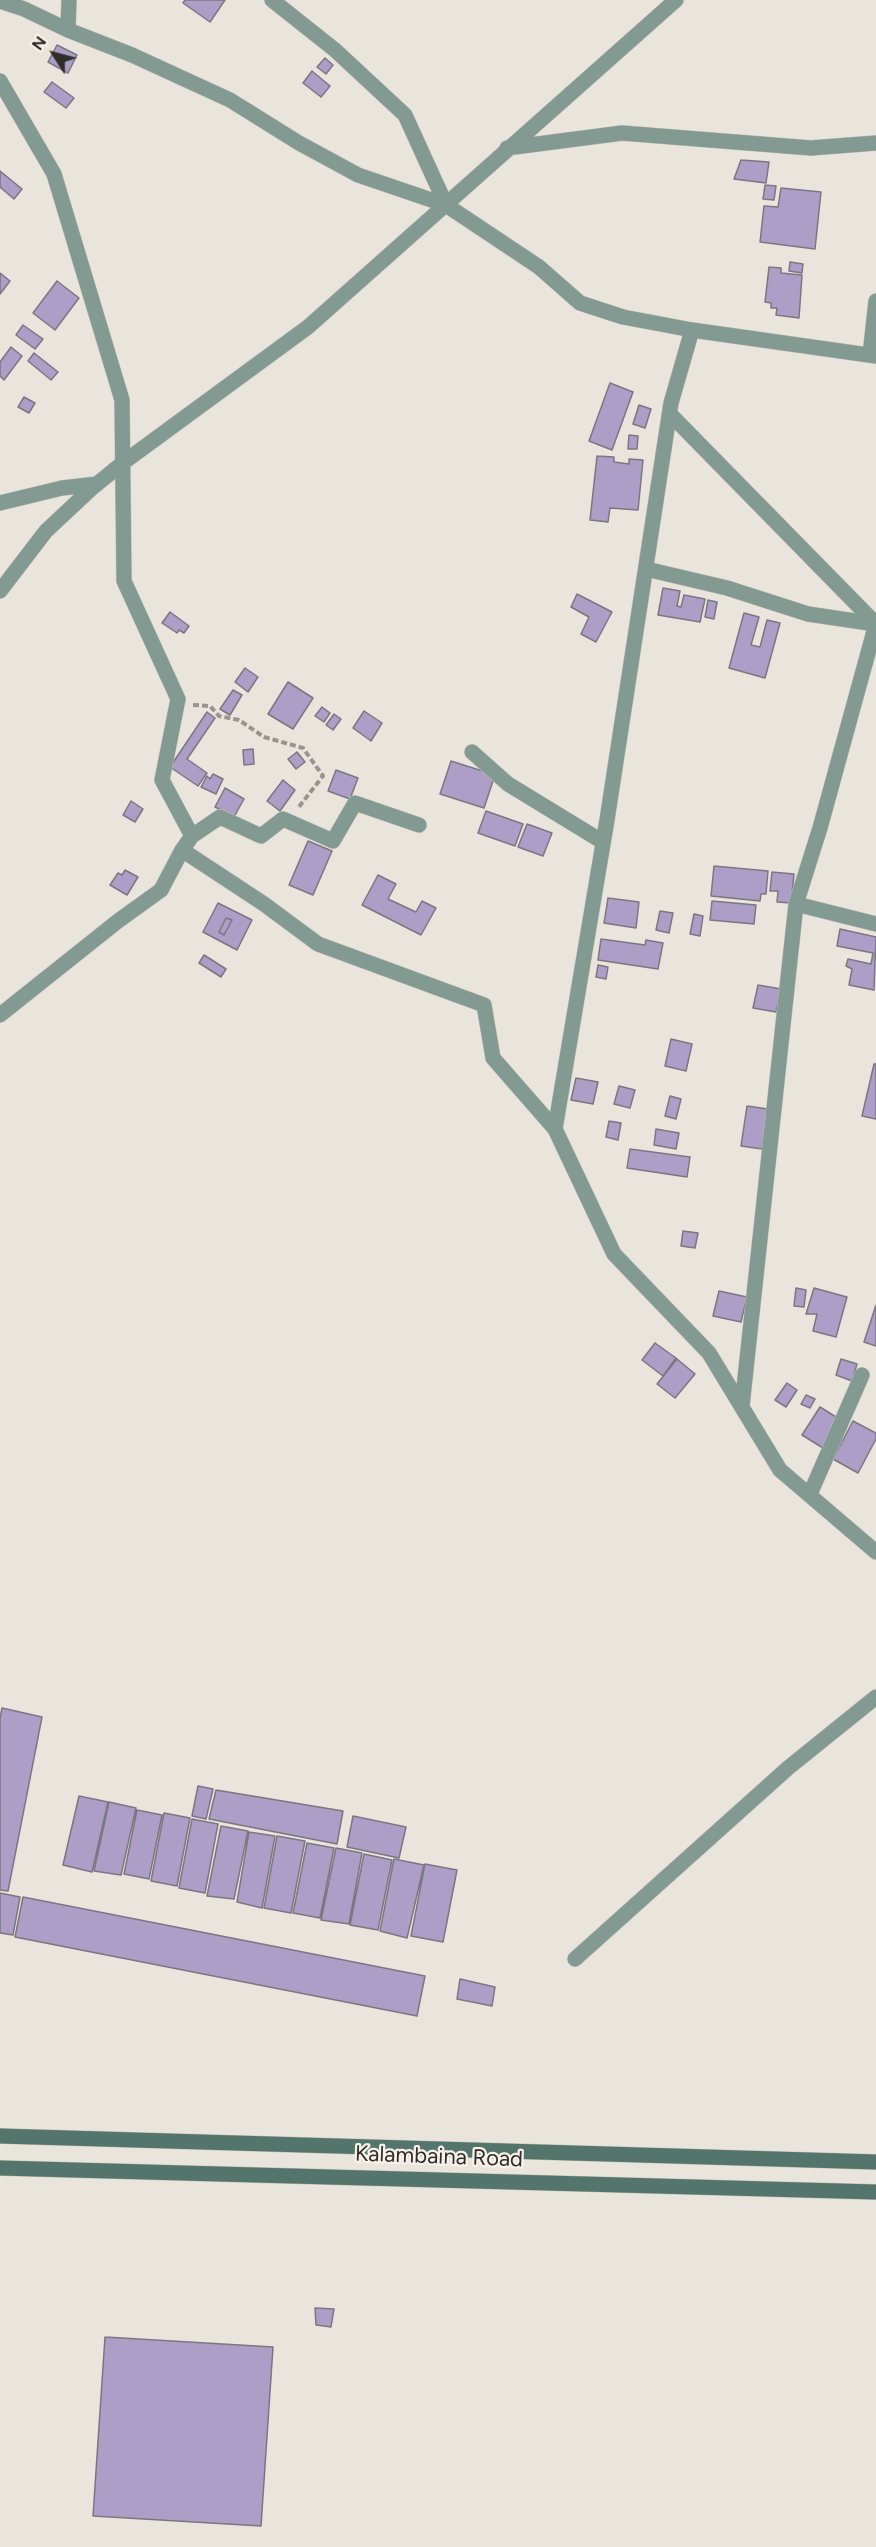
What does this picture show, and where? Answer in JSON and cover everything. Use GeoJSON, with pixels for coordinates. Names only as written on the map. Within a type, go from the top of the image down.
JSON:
{"type":"FeatureCollection","features":[{"type":"Feature","properties":{"kind":"main road"},"geometry":{"type":"LineString","coordinates":[[0,2136],[876,2162]]}},
{"type":"Feature","properties":{"kind":"main road","name":"Kalambaina Road"},"geometry":{"type":"LineString","coordinates":[[0,2168],[876,2192]]}},
{"type":"Feature","properties":{"kind":"street"},"geometry":{"type":"LineString","coordinates":[[68,30],[69,0]]}},
{"type":"Feature","properties":{"kind":"street"},"geometry":{"type":"LineString","coordinates":[[272,0],[335,50],[405,115],[446,205]]}},
{"type":"Feature","properties":{"kind":"street"},"geometry":{"type":"LineString","coordinates":[[0,591],[46,531],[97,484],[308,327],[676,0]]}},
{"type":"Feature","properties":{"kind":"street"},"geometry":{"type":"LineString","coordinates":[[0,2],[24,9],[68,30],[132,55],[230,100],[299,143],[358,175],[446,205],[539,267],[580,303],[623,317],[692,330],[873,356],[876,301]]}},
{"type":"Feature","properties":{"kind":"street"},"geometry":{"type":"LineString","coordinates":[[0,81],[54,174],[122,400],[124,581],[178,699],[162,780],[192,836]]}},
{"type":"Feature","properties":{"kind":"street"},"geometry":{"type":"LineString","coordinates":[[507,148],[622,133],[811,148],[876,143]]}},
{"type":"Feature","properties":{"kind":"street"},"geometry":{"type":"LineString","coordinates":[[555,1129],[603,842],[670,414],[692,330]]}},
{"type":"Feature","properties":{"kind":"street"},"geometry":{"type":"LineString","coordinates":[[670,414],[876,624]]}},
{"type":"Feature","properties":{"kind":"street"},"geometry":{"type":"LineString","coordinates":[[0,503],[62,488],[97,484]]}},
{"type":"Feature","properties":{"kind":"street"},"geometry":{"type":"LineString","coordinates":[[646,569],[728,588],[808,614],[876,624]]}},
{"type":"Feature","properties":{"kind":"street"},"geometry":{"type":"LineString","coordinates":[[742,1406],[796,904],[820,828],[876,624]]}},
{"type":"Feature","properties":{"kind":"street"},"geometry":{"type":"LineString","coordinates":[[472,752],[508,784],[603,842]]}},
{"type":"Feature","properties":{"kind":"street"},"geometry":{"type":"LineString","coordinates":[[0,1015],[160,890],[192,836],[220,817],[261,836],[283,819],[333,840],[355,802],[419,825]]}},
{"type":"Feature","properties":{"kind":"street"},"geometry":{"type":"LineString","coordinates":[[182,850],[264,904],[318,944],[484,1005],[493,1058],[555,1129],[614,1254],[709,1353],[780,1470],[876,1552]]}},
{"type":"Feature","properties":{"kind":"street"},"geometry":{"type":"LineString","coordinates":[[796,904],[876,924]]}},
{"type":"Feature","properties":{"kind":"street"},"geometry":{"type":"LineString","coordinates":[[810,1494],[862,1375]]}},
{"type":"Feature","properties":{"kind":"street"},"geometry":{"type":"LineString","coordinates":[[575,1959],[788,1768],[876,1697]]}},
{"type":"Feature","properties":{"kind":"path"},"geometry":{"type":"LineString","coordinates":[[177,704],[210,706],[219,716],[239,720],[264,737],[303,748],[323,776],[294,813],[283,819]]}},
{"type":"Feature","properties":{"kind":"building"},"geometry":{"type":"Polygon","coordinates":[[[185,0],[225,0],[210,22],[183,3],[185,0]]]}},
{"type":"Feature","properties":{"kind":"building"},"geometry":{"type":"Polygon","coordinates":[[[57,45],[77,55],[68,73],[48,62],[57,45]]]}},
{"type":"Feature","properties":{"kind":"building"},"geometry":{"type":"Polygon","coordinates":[[[325,58],[333,65],[326,74],[317,67],[325,58]]]}},
{"type":"Feature","properties":{"kind":"building"},"geometry":{"type":"Polygon","coordinates":[[[312,71],[330,86],[321,97],[303,83],[312,71]]]}},
{"type":"Feature","properties":{"kind":"building"},"geometry":{"type":"Polygon","coordinates":[[[52,82],[74,98],[66,108],[44,92],[52,82]]]}},
{"type":"Feature","properties":{"kind":"building"},"geometry":{"type":"Polygon","coordinates":[[[741,160],[769,162],[766,183],[734,179],[741,160]]]}},
{"type":"Feature","properties":{"kind":"building"},"geometry":{"type":"Polygon","coordinates":[[[0,171],[22,189],[14,199],[0,187],[0,171]]]}},
{"type":"Feature","properties":{"kind":"building"},"geometry":{"type":"Polygon","coordinates":[[[765,185],[776,186],[774,200],[763,199],[765,185]]]}},
{"type":"Feature","properties":{"kind":"building"},"geometry":{"type":"Polygon","coordinates":[[[781,188],[821,192],[815,249],[760,242],[764,206],[778,207],[781,188]]]}},
{"type":"Feature","properties":{"kind":"building"},"geometry":{"type":"Polygon","coordinates":[[[790,262],[803,264],[802,273],[789,271],[790,262]]]}},
{"type":"Feature","properties":{"kind":"building"},"geometry":{"type":"Polygon","coordinates":[[[769,267],[781,268],[781,273],[802,275],[799,318],[776,315],[777,308],[771,308],[771,303],[765,302],[769,267]]]}},
{"type":"Feature","properties":{"kind":"building"},"geometry":{"type":"Polygon","coordinates":[[[0,273],[10,281],[0,294],[0,273]]]}},
{"type":"Feature","properties":{"kind":"building"},"geometry":{"type":"Polygon","coordinates":[[[57,281],[79,298],[55,330],[33,313],[57,281]]]}},
{"type":"Feature","properties":{"kind":"building"},"geometry":{"type":"Polygon","coordinates":[[[23,325],[43,339],[35,349],[16,335],[23,325]]]}},
{"type":"Feature","properties":{"kind":"building"},"geometry":{"type":"Polygon","coordinates":[[[11,347],[22,356],[4,380],[0,376],[0,362],[11,347]]]}},
{"type":"Feature","properties":{"kind":"building"},"geometry":{"type":"Polygon","coordinates":[[[34,353],[58,372],[51,380],[28,361],[34,353]]]}},
{"type":"Feature","properties":{"kind":"building"},"geometry":{"type":"Polygon","coordinates":[[[610,383],[633,392],[612,450],[589,441],[610,383]]]}},
{"type":"Feature","properties":{"kind":"building"},"geometry":{"type":"Polygon","coordinates":[[[24,397],[35,403],[29,413],[18,407],[24,397]]]}},
{"type":"Feature","properties":{"kind":"building"},"geometry":{"type":"Polygon","coordinates":[[[639,405],[651,409],[645,428],[633,424],[639,405]]]}},
{"type":"Feature","properties":{"kind":"building"},"geometry":{"type":"Polygon","coordinates":[[[629,435],[638,436],[637,449],[628,449],[629,435]]]}},
{"type":"Feature","properties":{"kind":"building"},"geometry":{"type":"Polygon","coordinates":[[[597,456],[614,457],[614,462],[629,464],[629,459],[643,460],[638,510],[610,508],[608,522],[590,520],[597,456]]]}},
{"type":"Feature","properties":{"kind":"building"},"geometry":{"type":"Polygon","coordinates":[[[663,588],[680,591],[677,606],[681,607],[684,595],[705,599],[700,622],[658,615],[663,588]]]}},
{"type":"Feature","properties":{"kind":"building"},"geometry":{"type":"Polygon","coordinates":[[[577,594],[612,612],[596,642],[581,634],[589,617],[571,607],[577,594]]]}},
{"type":"Feature","properties":{"kind":"building"},"geometry":{"type":"Polygon","coordinates":[[[708,600],[717,602],[714,619],[705,617],[708,600]]]}},
{"type":"Feature","properties":{"kind":"building"},"geometry":{"type":"Polygon","coordinates":[[[170,612],[189,626],[184,633],[179,630],[177,633],[162,623],[170,612]]]}},
{"type":"Feature","properties":{"kind":"building"},"geometry":{"type":"Polygon","coordinates":[[[744,613],[759,617],[751,645],[760,647],[767,620],[780,623],[765,678],[729,668],[744,613]]]}},
{"type":"Feature","properties":{"kind":"building"},"geometry":{"type":"Polygon","coordinates":[[[245,668],[258,677],[248,692],[235,682],[245,668]]]}},
{"type":"Feature","properties":{"kind":"building"},"geometry":{"type":"Polygon","coordinates":[[[288,682],[313,698],[293,729],[268,714],[288,682]]]}},
{"type":"Feature","properties":{"kind":"building"},"geometry":{"type":"Polygon","coordinates":[[[233,690],[242,695],[230,715],[220,709],[233,690]]]}},
{"type":"Feature","properties":{"kind":"building"},"geometry":{"type":"Polygon","coordinates":[[[322,707],[330,713],[324,722],[315,716],[322,707]]]}},
{"type":"Feature","properties":{"kind":"building"},"geometry":{"type":"Polygon","coordinates":[[[364,711],[382,723],[371,741],[353,728],[364,711]]]}},
{"type":"Feature","properties":{"kind":"building"},"geometry":{"type":"Polygon","coordinates":[[[207,712],[215,718],[187,759],[207,773],[198,786],[170,767],[207,712]]]}},
{"type":"Feature","properties":{"kind":"building"},"geometry":{"type":"Polygon","coordinates":[[[334,714],[341,719],[333,730],[326,725],[334,714]]]}},
{"type":"Feature","properties":{"kind":"building"},"geometry":{"type":"Polygon","coordinates":[[[253,749],[254,764],[244,765],[243,750],[253,749]]]}},
{"type":"Feature","properties":{"kind":"building"},"geometry":{"type":"Polygon","coordinates":[[[297,752],[305,762],[296,769],[288,759],[297,752]]]}},
{"type":"Feature","properties":{"kind":"building"},"geometry":{"type":"Polygon","coordinates":[[[451,761],[495,775],[484,808],[440,794],[451,761]]]}},
{"type":"Feature","properties":{"kind":"building"},"geometry":{"type":"Polygon","coordinates":[[[336,770],[358,778],[350,799],[328,791],[336,770]]]}},
{"type":"Feature","properties":{"kind":"building"},"geometry":{"type":"Polygon","coordinates":[[[213,774],[223,779],[216,794],[201,787],[207,776],[210,779],[213,774]]]}},
{"type":"Feature","properties":{"kind":"building"},"geometry":{"type":"Polygon","coordinates":[[[283,780],[295,790],[280,811],[267,801],[283,780]]]}},
{"type":"Feature","properties":{"kind":"building"},"geometry":{"type":"Polygon","coordinates":[[[225,788],[244,799],[234,817],[215,807],[225,788]]]}},
{"type":"Feature","properties":{"kind":"building"},"geometry":{"type":"Polygon","coordinates":[[[131,801],[143,809],[135,822],[123,815],[131,801]]]}},
{"type":"Feature","properties":{"kind":"building"},"geometry":{"type":"Polygon","coordinates":[[[486,811],[523,824],[515,846],[478,833],[486,811]]]}},
{"type":"Feature","properties":{"kind":"building"},"geometry":{"type":"Polygon","coordinates":[[[527,824],[552,833],[543,856],[518,847],[527,824]]]}},
{"type":"Feature","properties":{"kind":"building"},"geometry":{"type":"Polygon","coordinates":[[[308,841],[332,851],[313,895],[289,885],[308,841]]]}},
{"type":"Feature","properties":{"kind":"building"},"geometry":{"type":"Polygon","coordinates":[[[714,866],[768,871],[766,894],[761,894],[760,901],[711,896],[714,866]]]}},
{"type":"Feature","properties":{"kind":"building"},"geometry":{"type":"Polygon","coordinates":[[[125,870],[138,877],[127,895],[110,885],[118,873],[122,875],[125,870]]]}},
{"type":"Feature","properties":{"kind":"building"},"geometry":{"type":"Polygon","coordinates":[[[772,872],[794,874],[791,903],[777,902],[778,891],[770,891],[772,872]]]}},
{"type":"Feature","properties":{"kind":"building"},"geometry":{"type":"Polygon","coordinates":[[[378,875],[396,884],[388,899],[416,912],[422,901],[436,908],[421,935],[362,905],[378,875]]]}},
{"type":"Feature","properties":{"kind":"building"},"geometry":{"type":"Polygon","coordinates":[[[608,898],[639,902],[636,928],[604,923],[608,898]]]}},
{"type":"Feature","properties":{"kind":"building"},"geometry":{"type":"Polygon","coordinates":[[[712,901],[756,905],[754,924],[710,920],[712,901]]]}},
{"type":"Feature","properties":{"kind":"building"},"geometry":{"type":"Polygon","coordinates":[[[218,903],[252,920],[237,950],[203,932],[218,903]],[[226,918],[219,932],[224,935],[232,920],[226,918]]]}},
{"type":"Feature","properties":{"kind":"building"},"geometry":{"type":"Polygon","coordinates":[[[660,911],[673,913],[669,933],[656,930],[660,911]]]}},
{"type":"Feature","properties":{"kind":"building"},"geometry":{"type":"Polygon","coordinates":[[[694,914],[703,916],[700,936],[690,934],[694,914]]]}},
{"type":"Feature","properties":{"kind":"building"},"geometry":{"type":"Polygon","coordinates":[[[226,918],[232,920],[224,935],[219,932],[226,918]]]}},
{"type":"Feature","properties":{"kind":"building"},"geometry":{"type":"Polygon","coordinates":[[[840,929],[876,937],[874,990],[849,985],[852,969],[846,966],[848,959],[871,964],[873,953],[837,946],[840,929]]]}},
{"type":"Feature","properties":{"kind":"building"},"geometry":{"type":"Polygon","coordinates":[[[601,939],[645,945],[646,940],[663,943],[658,969],[598,960],[601,939]]]}},
{"type":"Feature","properties":{"kind":"building"},"geometry":{"type":"Polygon","coordinates":[[[204,955],[226,969],[221,977],[199,963],[204,955]]]}},
{"type":"Feature","properties":{"kind":"building"},"geometry":{"type":"Polygon","coordinates":[[[598,965],[608,967],[606,979],[596,977],[598,965]]]}},
{"type":"Feature","properties":{"kind":"building"},"geometry":{"type":"Polygon","coordinates":[[[758,985],[781,989],[776,1012],[753,1008],[758,985]]]}},
{"type":"Feature","properties":{"kind":"building"},"geometry":{"type":"Polygon","coordinates":[[[671,1039],[692,1044],[686,1071],[665,1066],[671,1039]]]}},
{"type":"Feature","properties":{"kind":"building"},"geometry":{"type":"Polygon","coordinates":[[[874,1064],[876,1064],[876,1119],[862,1116],[874,1064]]]}},
{"type":"Feature","properties":{"kind":"building"},"geometry":{"type":"Polygon","coordinates":[[[576,1078],[598,1082],[593,1104],[571,1100],[576,1078]]]}},
{"type":"Feature","properties":{"kind":"building"},"geometry":{"type":"Polygon","coordinates":[[[619,1086],[635,1090],[630,1108],[614,1104],[619,1086]]]}},
{"type":"Feature","properties":{"kind":"building"},"geometry":{"type":"Polygon","coordinates":[[[670,1096],[681,1099],[676,1119],[665,1116],[670,1096]]]}},
{"type":"Feature","properties":{"kind":"building"},"geometry":{"type":"Polygon","coordinates":[[[747,1106],[768,1109],[762,1149],[741,1146],[747,1106]]]}},
{"type":"Feature","properties":{"kind":"building"},"geometry":{"type":"Polygon","coordinates":[[[609,1121],[621,1123],[618,1140],[606,1137],[609,1121]]]}},
{"type":"Feature","properties":{"kind":"building"},"geometry":{"type":"Polygon","coordinates":[[[656,1129],[679,1133],[676,1149],[654,1145],[656,1129]]]}},
{"type":"Feature","properties":{"kind":"building"},"geometry":{"type":"Polygon","coordinates":[[[630,1149],[690,1157],[687,1177],[627,1168],[630,1149]]]}},
{"type":"Feature","properties":{"kind":"building"},"geometry":{"type":"Polygon","coordinates":[[[683,1231],[698,1233],[695,1248],[681,1246],[683,1231]]]}},
{"type":"Feature","properties":{"kind":"building"},"geometry":{"type":"Polygon","coordinates":[[[796,1288],[806,1290],[804,1307],[794,1306],[796,1288]]]}},
{"type":"Feature","properties":{"kind":"building"},"geometry":{"type":"Polygon","coordinates":[[[814,1288],[847,1297],[836,1337],[813,1331],[817,1314],[806,1314],[814,1288]]]}},
{"type":"Feature","properties":{"kind":"building"},"geometry":{"type":"Polygon","coordinates":[[[719,1291],[747,1297],[741,1322],[713,1316],[719,1291]]]}},
{"type":"Feature","properties":{"kind":"building"},"geometry":{"type":"Polygon","coordinates":[[[876,1305],[876,1346],[864,1342],[876,1305]]]}},
{"type":"Feature","properties":{"kind":"building"},"geometry":{"type":"Polygon","coordinates":[[[655,1343],[676,1358],[663,1376],[642,1360],[655,1343]]]}},
{"type":"Feature","properties":{"kind":"building"},"geometry":{"type":"Polygon","coordinates":[[[677,1359],[695,1374],[675,1398],[657,1384],[677,1359]]]}},
{"type":"Feature","properties":{"kind":"building"},"geometry":{"type":"Polygon","coordinates":[[[841,1359],[857,1364],[852,1381],[836,1375],[841,1359]]]}},
{"type":"Feature","properties":{"kind":"building"},"geometry":{"type":"Polygon","coordinates":[[[787,1383],[797,1390],[786,1407],[775,1400],[787,1383]]]}},
{"type":"Feature","properties":{"kind":"building"},"geometry":{"type":"Polygon","coordinates":[[[806,1395],[815,1399],[810,1408],[801,1404],[806,1395]]]}},
{"type":"Feature","properties":{"kind":"building"},"geometry":{"type":"Polygon","coordinates":[[[820,1407],[841,1420],[823,1448],[802,1435],[820,1407]]]}},
{"type":"Feature","properties":{"kind":"building"},"geometry":{"type":"Polygon","coordinates":[[[853,1421],[876,1433],[876,1439],[858,1473],[833,1459],[853,1421]]]}},
{"type":"Feature","properties":{"kind":"building"},"geometry":{"type":"Polygon","coordinates":[[[2,1708],[42,1717],[8,1891],[0,1890],[0,1718],[2,1708]]]}},
{"type":"Feature","properties":{"kind":"building"},"geometry":{"type":"Polygon","coordinates":[[[198,1786],[213,1789],[206,1819],[192,1816],[198,1786]]]}},
{"type":"Feature","properties":{"kind":"building"},"geometry":{"type":"Polygon","coordinates":[[[216,1790],[343,1811],[337,1844],[209,1819],[216,1790]]]}},
{"type":"Feature","properties":{"kind":"building"},"geometry":{"type":"Polygon","coordinates":[[[79,1796],[108,1802],[92,1872],[63,1865],[79,1796]]]}},
{"type":"Feature","properties":{"kind":"building"},"geometry":{"type":"Polygon","coordinates":[[[109,1802],[136,1808],[121,1875],[94,1871],[109,1802]]]}},
{"type":"Feature","properties":{"kind":"building"},"geometry":{"type":"Polygon","coordinates":[[[137,1810],[162,1815],[149,1879],[124,1874],[137,1810]]]}},
{"type":"Feature","properties":{"kind":"building"},"geometry":{"type":"Polygon","coordinates":[[[164,1813],[190,1818],[177,1886],[151,1881],[164,1813]]]}},
{"type":"Feature","properties":{"kind":"building"},"geometry":{"type":"Polygon","coordinates":[[[353,1816],[406,1827],[399,1858],[347,1847],[353,1816]]]}},
{"type":"Feature","properties":{"kind":"building"},"geometry":{"type":"Polygon","coordinates":[[[192,1819],[218,1824],[205,1893],[179,1888],[192,1819]]]}},
{"type":"Feature","properties":{"kind":"building"},"geometry":{"type":"Polygon","coordinates":[[[221,1826],[248,1831],[234,1899],[207,1896],[221,1826]]]}},
{"type":"Feature","properties":{"kind":"building"},"geometry":{"type":"Polygon","coordinates":[[[249,1832],[275,1836],[262,1908],[237,1902],[249,1832]]]}},
{"type":"Feature","properties":{"kind":"building"},"geometry":{"type":"Polygon","coordinates":[[[277,1836],[305,1841],[291,1913],[264,1908],[277,1836]]]}},
{"type":"Feature","properties":{"kind":"building"},"geometry":{"type":"Polygon","coordinates":[[[307,1843],[334,1848],[320,1918],[293,1913],[307,1843]]]}},
{"type":"Feature","properties":{"kind":"building"},"geometry":{"type":"Polygon","coordinates":[[[336,1848],[362,1853],[349,1924],[321,1920],[336,1848]]]}},
{"type":"Feature","properties":{"kind":"building"},"geometry":{"type":"Polygon","coordinates":[[[364,1854],[392,1860],[378,1930],[350,1925],[364,1854]]]}},
{"type":"Feature","properties":{"kind":"building"},"geometry":{"type":"Polygon","coordinates":[[[394,1859],[424,1865],[407,1938],[380,1931],[394,1859]]]}},
{"type":"Feature","properties":{"kind":"building"},"geometry":{"type":"Polygon","coordinates":[[[425,1864],[457,1870],[443,1942],[411,1936],[425,1864]]]}},
{"type":"Feature","properties":{"kind":"building"},"geometry":{"type":"Polygon","coordinates":[[[0,1893],[20,1897],[13,1935],[0,1933],[0,1893]]]}},
{"type":"Feature","properties":{"kind":"building"},"geometry":{"type":"Polygon","coordinates":[[[23,1897],[425,1976],[417,2016],[15,1937],[23,1897]]]}},
{"type":"Feature","properties":{"kind":"building"},"geometry":{"type":"Polygon","coordinates":[[[460,1979],[495,1987],[492,2006],[457,1999],[460,1979]]]}},
{"type":"Feature","properties":{"kind":"building"},"geometry":{"type":"Polygon","coordinates":[[[315,2308],[334,2309],[331,2327],[316,2325],[315,2308]]]}},
{"type":"Feature","properties":{"kind":"building"},"geometry":{"type":"Polygon","coordinates":[[[105,2337],[273,2347],[261,2526],[93,2516],[105,2337]]]}}]}
